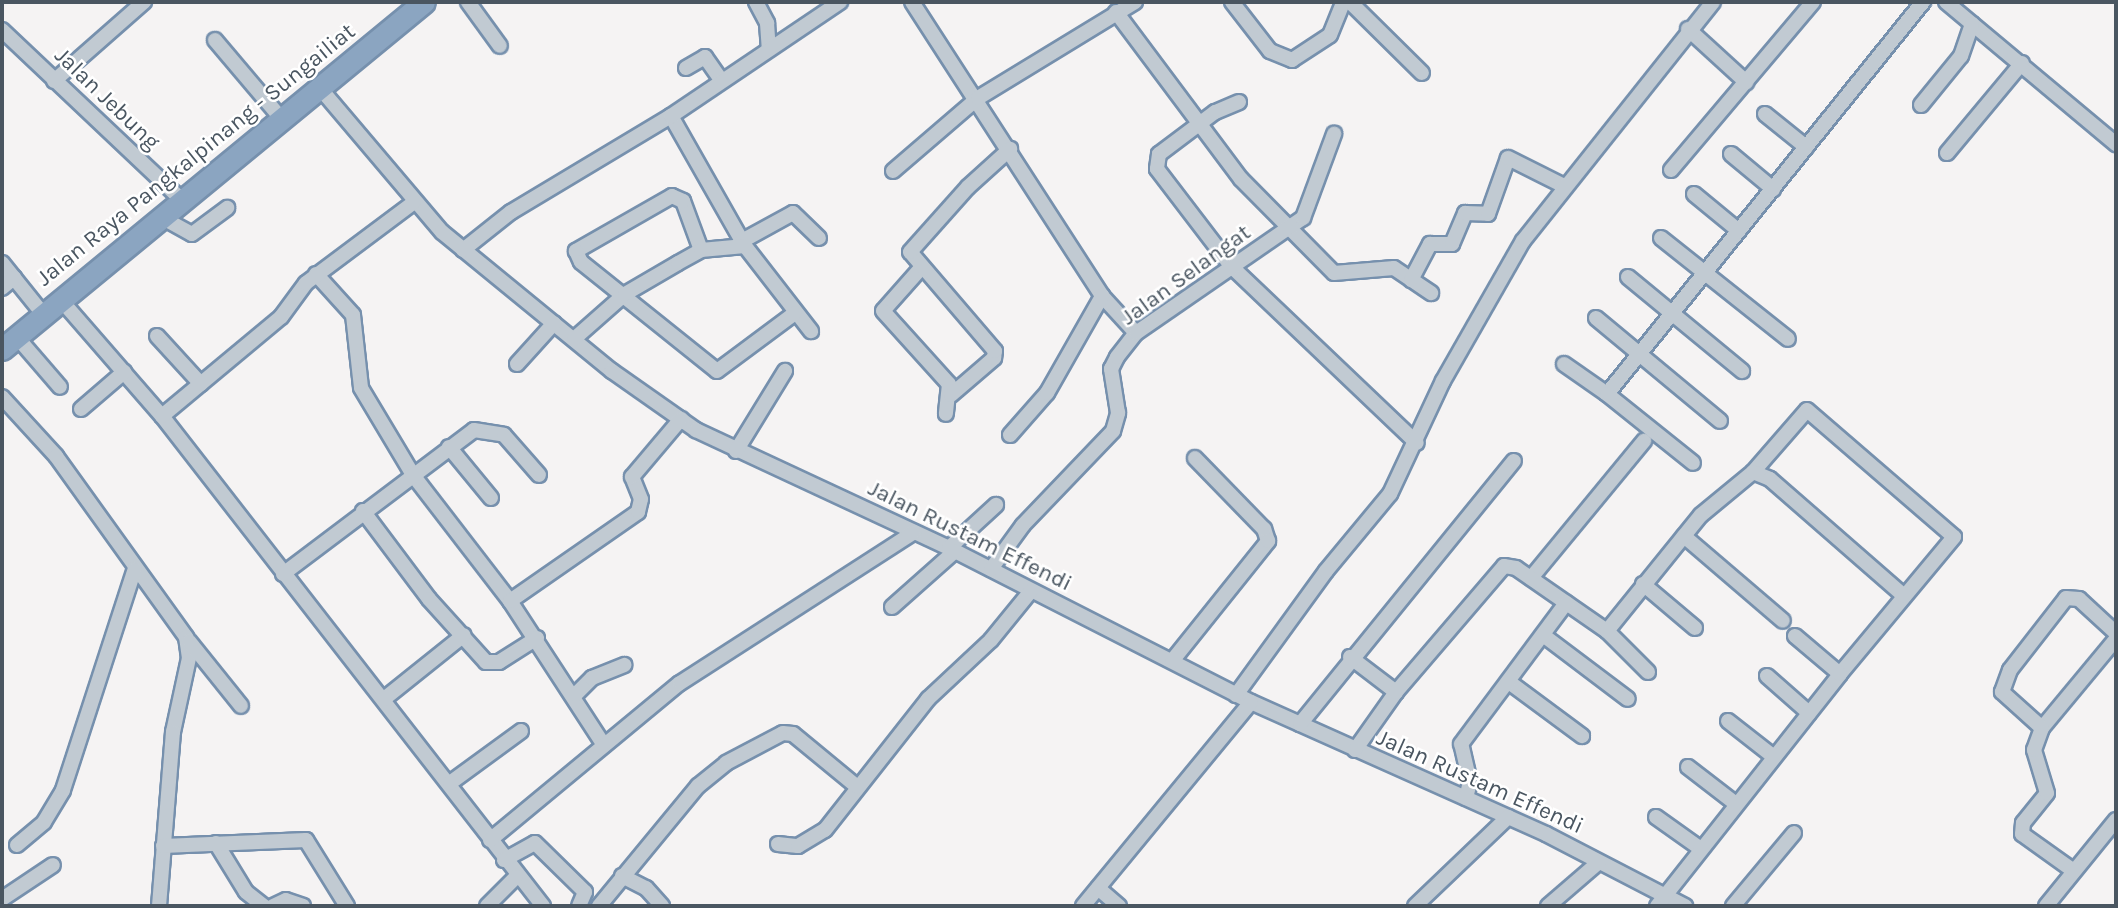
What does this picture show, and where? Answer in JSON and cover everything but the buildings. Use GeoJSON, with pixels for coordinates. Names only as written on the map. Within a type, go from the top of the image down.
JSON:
{"type":"FeatureCollection","features":[{"type":"Feature","properties":{"kind":"highway","name":"Jalan Raya Pangkalpinang - Sungailiat"},"geometry":{"type":"LineString","coordinates":[[9,343],[280,117],[424,2]]}},
{"type":"Feature","properties":{"kind":"street"},"geometry":{"type":"LineString","coordinates":[[54,81],[144,2]]}},
{"type":"Feature","properties":{"kind":"street"},"geometry":{"type":"LineString","coordinates":[[468,2],[500,46]]}},
{"type":"Feature","properties":{"kind":"street"},"geometry":{"type":"LineString","coordinates":[[756,2],[767,23],[769,49]]}},
{"type":"Feature","properties":{"kind":"street"},"geometry":{"type":"LineString","coordinates":[[463,250],[511,212],[671,116],[840,2]]}},
{"type":"Feature","properties":{"kind":"street"},"geometry":{"type":"LineString","coordinates":[[912,2],[978,98],[1102,296],[1136,333]]}},
{"type":"Feature","properties":{"kind":"street"},"geometry":{"type":"LineString","coordinates":[[893,171],[978,98],[1135,2]]}},
{"type":"Feature","properties":{"kind":"street"},"geometry":{"type":"LineString","coordinates":[[1233,2],[1270,51],[1292,60],[1330,35],[1343,2]]}},
{"type":"Feature","properties":{"kind":"street"},"geometry":{"type":"LineString","coordinates":[[1350,2],[1422,73]]}},
{"type":"Feature","properties":{"kind":"street"},"geometry":{"type":"LineString","coordinates":[[1236,695],[1326,570],[1390,494],[1450,370],[1524,241],[1688,29],[1713,2]]}},
{"type":"Feature","properties":{"kind":"street"},"geometry":{"type":"LineString","coordinates":[[1671,170],[1813,2]]}},
{"type":"Feature","properties":{"kind":"street"},"geometry":{"type":"LineString","coordinates":[[1607,394],[1923,2]]}},
{"type":"Feature","properties":{"kind":"street"},"geometry":{"type":"LineString","coordinates":[[1946,2],[2116,144]]}},
{"type":"Feature","properties":{"kind":"street"},"geometry":{"type":"LineString","coordinates":[[1116,12],[1241,179],[1338,275],[1388,267],[1431,293]]}},
{"type":"Feature","properties":{"kind":"street"},"geometry":{"type":"LineString","coordinates":[[1921,105],[1961,56],[1972,24]]}},
{"type":"Feature","properties":{"kind":"street"},"geometry":{"type":"LineString","coordinates":[[1688,29],[1746,82]]}},
{"type":"Feature","properties":{"kind":"street","name":"Jalan Jebung"},"geometry":{"type":"LineString","coordinates":[[2,30],[182,200]]}},
{"type":"Feature","properties":{"kind":"street"},"geometry":{"type":"LineString","coordinates":[[215,40],[280,117]]}},
{"type":"Feature","properties":{"kind":"street"},"geometry":{"type":"LineString","coordinates":[[687,68],[705,57],[722,81]]}},
{"type":"Feature","properties":{"kind":"street"},"geometry":{"type":"LineString","coordinates":[[1947,153],[2022,63]]}},
{"type":"Feature","properties":{"kind":"street","name":"Jalan Rustam Effendi"},"geometry":{"type":"LineString","coordinates":[[319,87],[413,204],[463,250],[574,339],[681,419],[736,451],[914,531],[1172,660],[1236,695],[1508,817],[1599,862],[1660,901],[1685,906]]}},
{"type":"Feature","properties":{"kind":"street"},"geometry":{"type":"LineString","coordinates":[[1239,102],[1199,123],[1159,154],[1157,169],[1233,267],[1417,443]]}},
{"type":"Feature","properties":{"kind":"street"},"geometry":{"type":"LineString","coordinates":[[1765,114],[1806,147]]}},
{"type":"Feature","properties":{"kind":"street"},"geometry":{"type":"LineString","coordinates":[[671,116],[743,243],[794,313],[811,331]]}},
{"type":"Feature","properties":{"kind":"street"},"geometry":{"type":"LineString","coordinates":[[1293,228],[1320,182],[1334,134]]}},
{"type":"Feature","properties":{"kind":"street"},"geometry":{"type":"LineString","coordinates":[[946,414],[951,395],[994,358],[995,351],[909,254],[1010,149]]}},
{"type":"Feature","properties":{"kind":"street"},"geometry":{"type":"LineString","coordinates":[[1731,154],[1773,189]]}},
{"type":"Feature","properties":{"kind":"street"},"geometry":{"type":"LineString","coordinates":[[1411,280],[1430,244],[1452,244],[1465,213],[1489,213],[1508,158],[1564,186]]}},
{"type":"Feature","properties":{"kind":"street"},"geometry":{"type":"LineString","coordinates":[[1694,194],[1739,231]]}},
{"type":"Feature","properties":{"kind":"street"},"geometry":{"type":"LineString","coordinates":[[701,250],[683,201],[672,196],[579,248],[581,262],[625,294],[717,371],[794,313]]}},
{"type":"Feature","properties":{"kind":"street"},"geometry":{"type":"LineString","coordinates":[[162,416],[281,317],[316,274],[413,204]]}},
{"type":"Feature","properties":{"kind":"street"},"geometry":{"type":"LineString","coordinates":[[161,217],[192,234],[227,208]]}},
{"type":"Feature","properties":{"kind":"street"},"geometry":{"type":"LineString","coordinates":[[574,339],[625,294],[701,250],[743,243],[793,213],[819,238]]}},
{"type":"Feature","properties":{"kind":"street","name":"Jalan Selangat"},"geometry":{"type":"LineString","coordinates":[[991,569],[1023,525],[1113,431],[1118,413],[1111,369],[1136,333],[1293,228]]}},
{"type":"Feature","properties":{"kind":"street"},"geometry":{"type":"LineString","coordinates":[[1661,238],[1788,339]]}},
{"type":"Feature","properties":{"kind":"street"},"geometry":{"type":"LineString","coordinates":[[2,263],[43,314]]}},
{"type":"Feature","properties":{"kind":"street"},"geometry":{"type":"LineString","coordinates":[[921,268],[883,311],[943,376],[951,395]]}},
{"type":"Feature","properties":{"kind":"street"},"geometry":{"type":"LineString","coordinates":[[316,274],[353,315],[361,388],[413,475],[537,638],[576,694],[604,745]]}},
{"type":"Feature","properties":{"kind":"street"},"geometry":{"type":"LineString","coordinates":[[1628,277],[1742,371]]}},
{"type":"Feature","properties":{"kind":"street"},"geometry":{"type":"LineString","coordinates":[[2,288],[14,278]]}},
{"type":"Feature","properties":{"kind":"street"},"geometry":{"type":"LineString","coordinates":[[1010,435],[1047,393],[1102,296]]}},
{"type":"Feature","properties":{"kind":"street"},"geometry":{"type":"LineString","coordinates":[[61,300],[162,416],[283,575],[450,783],[516,877],[543,906]]}},
{"type":"Feature","properties":{"kind":"street"},"geometry":{"type":"LineString","coordinates":[[1596,318],[1720,421]]}},
{"type":"Feature","properties":{"kind":"street"},"geometry":{"type":"LineString","coordinates":[[517,364],[554,323]]}},
{"type":"Feature","properties":{"kind":"street"},"geometry":{"type":"LineString","coordinates":[[157,336],[201,384]]}},
{"type":"Feature","properties":{"kind":"street"},"geometry":{"type":"LineString","coordinates":[[9,343],[60,387]]}},
{"type":"Feature","properties":{"kind":"street"},"geometry":{"type":"LineString","coordinates":[[1564,364],[1607,394],[1693,463]]}},
{"type":"Feature","properties":{"kind":"street"},"geometry":{"type":"LineString","coordinates":[[736,451],[785,371]]}},
{"type":"Feature","properties":{"kind":"street"},"geometry":{"type":"LineString","coordinates":[[81,409],[124,372]]}},
{"type":"Feature","properties":{"kind":"street"},"geometry":{"type":"LineString","coordinates":[[2,397],[56,456],[135,569],[241,706]]}},
{"type":"Feature","properties":{"kind":"street"},"geometry":{"type":"LineString","coordinates":[[1607,631],[1643,584],[1716,499],[1753,472],[1807,410],[1954,537],[1840,674],[1660,901]]}},
{"type":"Feature","properties":{"kind":"street"},"geometry":{"type":"LineString","coordinates":[[510,601],[638,512],[641,499],[632,477],[681,419]]}},
{"type":"Feature","properties":{"kind":"street"},"geometry":{"type":"LineString","coordinates":[[283,575],[363,511],[474,430],[495,430],[539,475]]}},
{"type":"Feature","properties":{"kind":"street"},"geometry":{"type":"LineString","coordinates":[[1531,579],[1644,441]]}},
{"type":"Feature","properties":{"kind":"street"},"geometry":{"type":"LineString","coordinates":[[449,447],[491,498]]}},
{"type":"Feature","properties":{"kind":"street"},"geometry":{"type":"LineString","coordinates":[[1172,660],[1268,541],[1265,528],[1195,458]]}},
{"type":"Feature","properties":{"kind":"street"},"geometry":{"type":"LineString","coordinates":[[1300,724],[1350,657],[1514,461]]}},
{"type":"Feature","properties":{"kind":"street"},"geometry":{"type":"LineString","coordinates":[[1753,472],[1789,494],[1904,596]]}},
{"type":"Feature","properties":{"kind":"street"},"geometry":{"type":"LineString","coordinates":[[892,607],[996,505]]}},
{"type":"Feature","properties":{"kind":"street"},"geometry":{"type":"LineString","coordinates":[[363,511],[429,599],[490,664],[537,638]]}},
{"type":"Feature","properties":{"kind":"street"},"geometry":{"type":"LineString","coordinates":[[490,840],[680,682],[914,531]]}},
{"type":"Feature","properties":{"kind":"street"},"geometry":{"type":"LineString","coordinates":[[1684,536],[1783,621]]}},
{"type":"Feature","properties":{"kind":"street"},"geometry":{"type":"LineString","coordinates":[[1354,750],[1396,692],[1504,566],[1531,579],[1607,631],[1647,673]]}},
{"type":"Feature","properties":{"kind":"street"},"geometry":{"type":"LineString","coordinates":[[17,845],[44,822],[63,790],[135,569]]}},
{"type":"Feature","properties":{"kind":"street"},"geometry":{"type":"LineString","coordinates":[[1643,584],[1695,628]]}},
{"type":"Feature","properties":{"kind":"street"},"geometry":{"type":"LineString","coordinates":[[778,844],[809,843],[825,830],[856,786],[928,698],[991,640],[1031,591]]}},
{"type":"Feature","properties":{"kind":"street"},"geometry":{"type":"LineString","coordinates":[[2042,728],[2002,692],[2010,670],[2060,601],[2079,599],[2116,632]]}},
{"type":"Feature","properties":{"kind":"street"},"geometry":{"type":"LineString","coordinates":[[1466,798],[1470,782],[1461,744],[1566,603]]}},
{"type":"Feature","properties":{"kind":"street"},"geometry":{"type":"LineString","coordinates":[[384,699],[464,635]]}},
{"type":"Feature","properties":{"kind":"street"},"geometry":{"type":"LineString","coordinates":[[1543,635],[1628,699]]}},
{"type":"Feature","properties":{"kind":"street"},"geometry":{"type":"LineString","coordinates":[[1795,636],[1840,674]]}},
{"type":"Feature","properties":{"kind":"street"},"geometry":{"type":"LineString","coordinates":[[159,906],[173,732],[189,658],[186,637]]}},
{"type":"Feature","properties":{"kind":"street"},"geometry":{"type":"LineString","coordinates":[[2071,869],[2022,834],[2023,823],[2047,793],[2034,750],[2042,728],[2116,639]]}},
{"type":"Feature","properties":{"kind":"street"},"geometry":{"type":"LineString","coordinates":[[1350,657],[1396,692]]}},
{"type":"Feature","properties":{"kind":"street"},"geometry":{"type":"LineString","coordinates":[[576,694],[592,678],[624,665]]}},
{"type":"Feature","properties":{"kind":"street"},"geometry":{"type":"LineString","coordinates":[[1767,676],[1809,713]]}},
{"type":"Feature","properties":{"kind":"street"},"geometry":{"type":"LineString","coordinates":[[1509,682],[1581,736]]}},
{"type":"Feature","properties":{"kind":"street"},"geometry":{"type":"LineString","coordinates":[[1083,906],[1251,702]]}},
{"type":"Feature","properties":{"kind":"street"},"geometry":{"type":"LineString","coordinates":[[1728,721],[1774,757]]}},
{"type":"Feature","properties":{"kind":"street"},"geometry":{"type":"LineString","coordinates":[[450,783],[521,731]]}},
{"type":"Feature","properties":{"kind":"street"},"geometry":{"type":"LineString","coordinates":[[599,906],[713,773],[783,733],[793,734],[856,786]]}},
{"type":"Feature","properties":{"kind":"street"},"geometry":{"type":"LineString","coordinates":[[1688,768],[1736,804]]}},
{"type":"Feature","properties":{"kind":"street"},"geometry":{"type":"LineString","coordinates":[[1415,906],[1508,817]]}},
{"type":"Feature","properties":{"kind":"street"},"geometry":{"type":"LineString","coordinates":[[1656,817],[1701,849]]}},
{"type":"Feature","properties":{"kind":"street"},"geometry":{"type":"LineString","coordinates":[[2046,906],[2071,869],[2116,820]]}},
{"type":"Feature","properties":{"kind":"street"},"geometry":{"type":"LineString","coordinates":[[1733,906],[1794,833]]}},
{"type":"Feature","properties":{"kind":"street"},"geometry":{"type":"LineString","coordinates":[[163,846],[306,840],[347,906]]}},
{"type":"Feature","properties":{"kind":"street"},"geometry":{"type":"LineString","coordinates":[[216,843],[246,892],[264,906]]}},
{"type":"Feature","properties":{"kind":"street"},"geometry":{"type":"LineString","coordinates":[[504,860],[535,843],[585,892],[579,906]]}},
{"type":"Feature","properties":{"kind":"street"},"geometry":{"type":"LineString","coordinates":[[1548,906],[1599,862]]}},
{"type":"Feature","properties":{"kind":"street"},"geometry":{"type":"LineString","coordinates":[[2,900],[53,865]]}},
{"type":"Feature","properties":{"kind":"street"},"geometry":{"type":"LineString","coordinates":[[622,876],[646,888],[662,906]]}},
{"type":"Feature","properties":{"kind":"street"},"geometry":{"type":"LineString","coordinates":[[487,906],[516,877]]}},
{"type":"Feature","properties":{"kind":"street"},"geometry":{"type":"LineString","coordinates":[[1098,888],[1119,906]]}},
{"type":"Feature","properties":{"kind":"street"},"geometry":{"type":"LineString","coordinates":[[272,906],[286,900],[303,906]]}}]}
